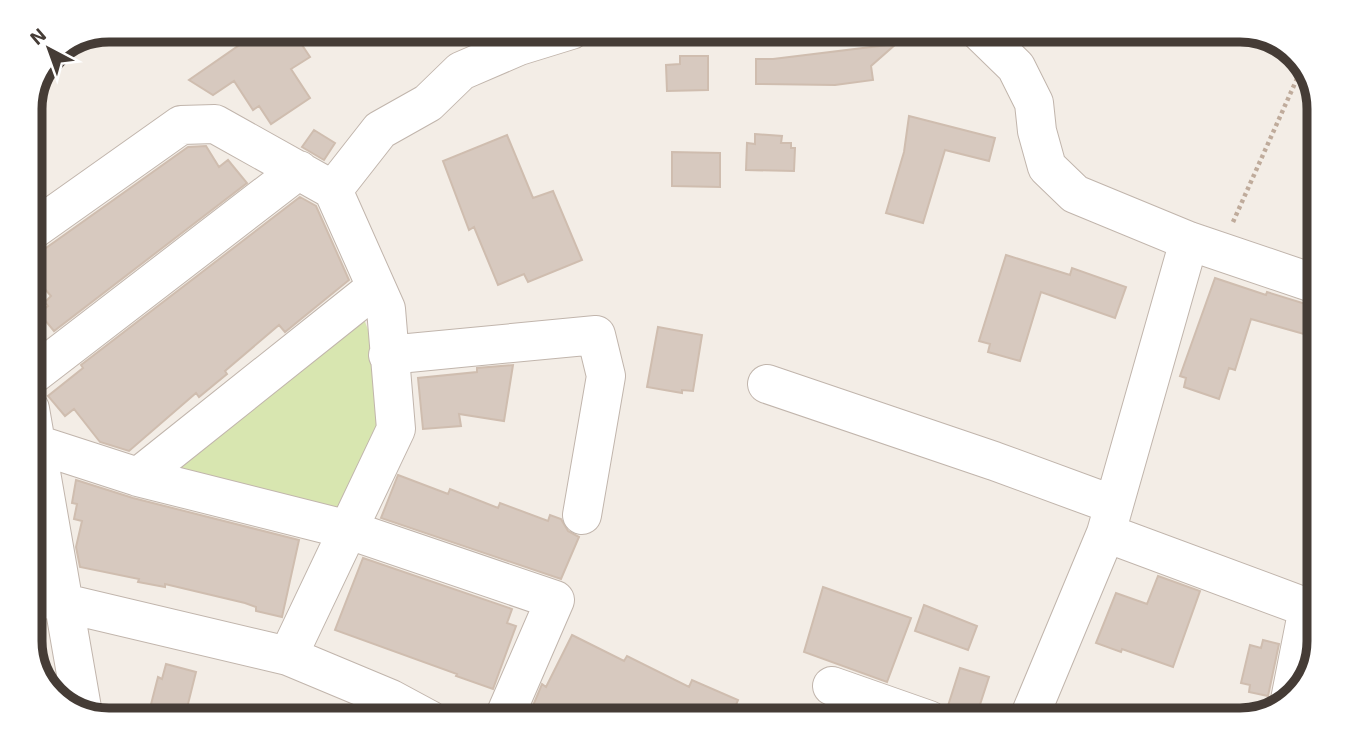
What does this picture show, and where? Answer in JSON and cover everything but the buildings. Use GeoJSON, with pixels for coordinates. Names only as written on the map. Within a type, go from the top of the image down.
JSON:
{"type":"FeatureCollection","features":[{"type":"Feature","properties":{"kind":"street"},"geometry":{"type":"LineString","coordinates":[[333,190],[380,130],[428,103],[461,72],[532,42]]}},
{"type":"Feature","properties":{"kind":"street"},"geometry":{"type":"LineString","coordinates":[[990,42],[1016,67],[1034,103],[1037,131],[1047,167],[1075,194],[1204,247],[1307,281]]}},
{"type":"Feature","properties":{"kind":"street"},"geometry":{"type":"LineString","coordinates":[[42,223],[181,125],[215,124],[333,190],[386,309],[396,429],[288,656]]}},
{"type":"Feature","properties":{"kind":"street"},"geometry":{"type":"LineString","coordinates":[[42,368],[299,170]]}},
{"type":"Feature","properties":{"kind":"street"},"geometry":{"type":"LineString","coordinates":[[1033,708],[1110,519],[1204,247]]}},
{"type":"Feature","properties":{"kind":"street"},"geometry":{"type":"LineString","coordinates":[[138,477],[375,288]]}},
{"type":"Feature","properties":{"kind":"street"},"geometry":{"type":"LineString","coordinates":[[388,355],[596,335],[606,376],[582,515]]}},
{"type":"Feature","properties":{"kind":"street"},"geometry":{"type":"LineString","coordinates":[[767,384],[994,461],[1110,519],[1307,608]]}},
{"type":"Feature","properties":{"kind":"street"},"geometry":{"type":"LineString","coordinates":[[42,430],[138,477],[349,530],[555,600],[508,708]]}},
{"type":"Feature","properties":{"kind":"street"},"geometry":{"type":"LineString","coordinates":[[42,537],[47,599],[79,701]]}},
{"type":"Feature","properties":{"kind":"street"},"geometry":{"type":"LineString","coordinates":[[47,599],[288,656],[408,708]]}},
{"type":"Feature","properties":{"kind":"street"},"geometry":{"type":"LineString","coordinates":[[1294,681],[1307,613]]}},
{"type":"Feature","properties":{"kind":"street"},"geometry":{"type":"LineString","coordinates":[[832,686],[895,708]]}},
{"type":"Feature","properties":{"kind":"path"},"geometry":{"type":"LineString","coordinates":[[1204,247],[1298,75]]}},
{"type":"Feature","properties":{"kind":"green space"},"geometry":{"type":"Polygon","coordinates":[[[364,319],[379,359],[381,431],[341,512],[173,470],[364,319]]]}}]}
